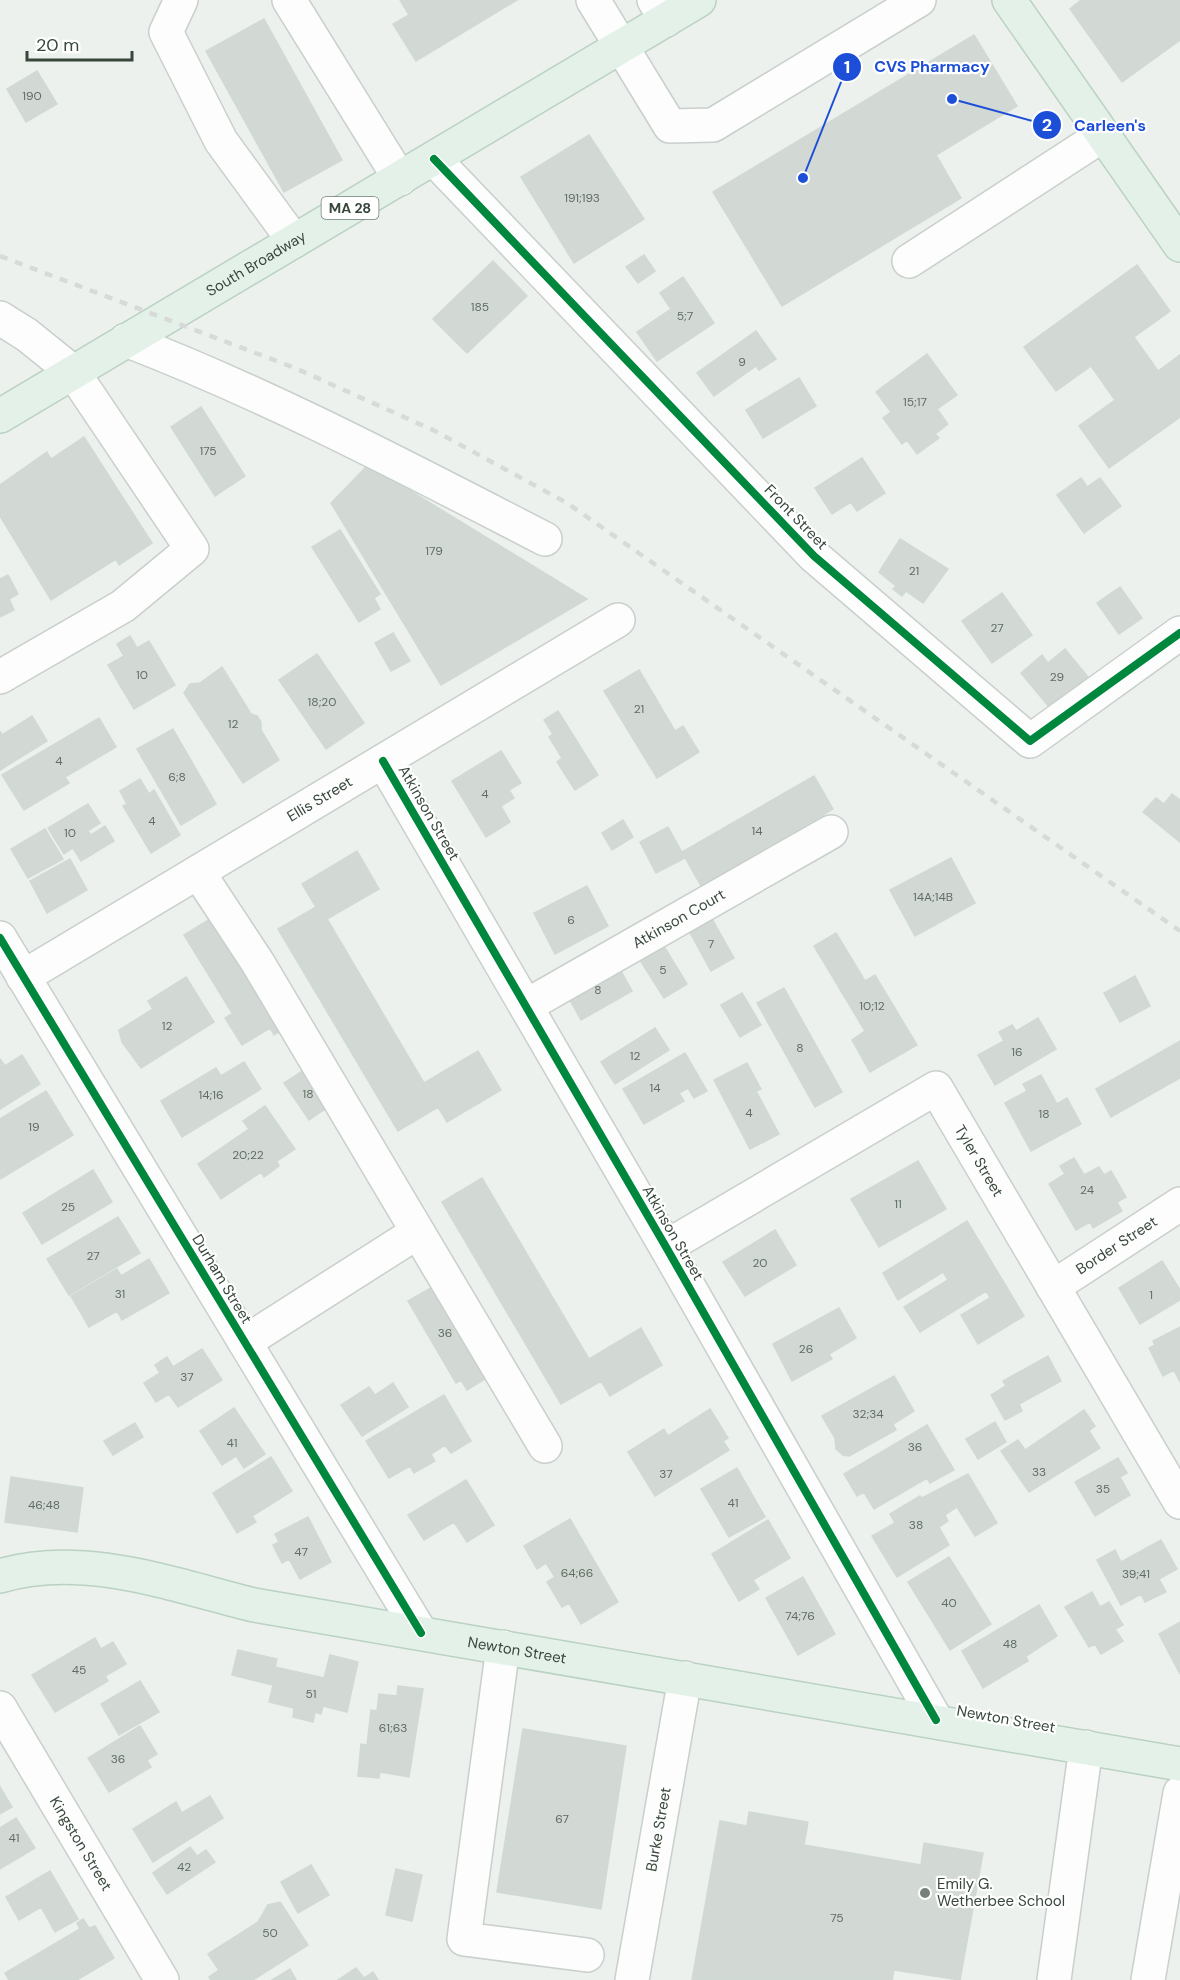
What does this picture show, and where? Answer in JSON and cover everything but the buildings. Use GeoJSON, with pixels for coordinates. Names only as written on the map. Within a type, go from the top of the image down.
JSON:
{"type":"FeatureCollection","features":[{"type":"Feature","properties":{"kind":"main road","name":"South Broadway"},"geometry":{"type":"LineString","coordinates":[[0,416],[620,48],[660,10],[699,0]]}},
{"type":"Feature","properties":{"kind":"main road"},"geometry":{"type":"LineString","coordinates":[[1009,0],[1180,245]]}},
{"type":"Feature","properties":{"kind":"main road","name":"Newton Street"},"geometry":{"type":"LineString","coordinates":[[0,1576],[73,1566],[139,1577],[254,1605],[936,1720],[1180,1764]]}},
{"type":"Feature","properties":{"kind":"street"},"geometry":{"type":"LineString","coordinates":[[181,0],[166,32],[221,141],[294,241]]}},
{"type":"Feature","properties":{"kind":"street"},"geometry":{"type":"LineString","coordinates":[[289,0],[400,179]]}},
{"type":"Feature","properties":{"kind":"street"},"geometry":{"type":"LineString","coordinates":[[592,0],[670,126],[713,124],[919,0]]}},
{"type":"Feature","properties":{"kind":"street"},"geometry":{"type":"LineString","coordinates":[[909,261],[1102,135]]}},
{"type":"Feature","properties":{"kind":"street","name":"Front Street"},"geometry":{"type":"LineString","coordinates":[[434,159],[814,556],[1030,741],[1180,633]]}},
{"type":"Feature","properties":{"kind":"street"},"geometry":{"type":"LineString","coordinates":[[0,318],[27,335],[73,372],[192,549],[123,606],[0,677]]}},
{"type":"Feature","properties":{"kind":"street"},"geometry":{"type":"LineString","coordinates":[[126,340],[203,370],[321,425],[545,539]]}},
{"type":"Feature","properties":{"kind":"street","name":"Ellis Street"},"geometry":{"type":"LineString","coordinates":[[23,977],[618,620]]}},
{"type":"Feature","properties":{"kind":"street","name":"Atkinson Street"},"geometry":{"type":"LineString","coordinates":[[383,761],[666,1247],[936,1720]]}},
{"type":"Feature","properties":{"kind":"street","name":"Atkinson Court"},"geometry":{"type":"LineString","coordinates":[[526,1006],[831,832]]}},
{"type":"Feature","properties":{"kind":"street"},"geometry":{"type":"LineString","coordinates":[[198,872],[258,963],[416,1233],[545,1446]]}},
{"type":"Feature","properties":{"kind":"street","name":"Durham Street"},"geometry":{"type":"LineString","coordinates":[[0,938],[421,1633]]}},
{"type":"Feature","properties":{"kind":"street","name":"Tyler Street"},"geometry":{"type":"LineString","coordinates":[[666,1247],[936,1088],[1180,1502]]}},
{"type":"Feature","properties":{"kind":"street","name":"Border Street"},"geometry":{"type":"LineString","coordinates":[[1053,1287],[1180,1204]]}},
{"type":"Feature","properties":{"kind":"street"},"geometry":{"type":"LineString","coordinates":[[245,1342],[416,1233]]}},
{"type":"Feature","properties":{"kind":"street"},"geometry":{"type":"LineString","coordinates":[[503,1647],[464,1939],[587,1955]]}},
{"type":"Feature","properties":{"kind":"street","name":"Burke Street"},"geometry":{"type":"LineString","coordinates":[[632,1980],[685,1678]]}},
{"type":"Feature","properties":{"kind":"street","name":"Kingston Street"},"geometry":{"type":"LineString","coordinates":[[0,1708],[162,1980]]}},
{"type":"Feature","properties":{"kind":"street"},"geometry":{"type":"LineString","coordinates":[[1054,1980],[1086,1747]]}},
{"type":"Feature","properties":{"kind":"street"},"geometry":{"type":"LineString","coordinates":[[1148,1980],[1180,1793]]}},
{"type":"Feature","properties":{"kind":"railway"},"geometry":{"type":"LineString","coordinates":[[0,256],[295,368],[435,431],[567,503],[1180,931]]}},
{"type":"Feature","properties":{"kind":"cycle path"},"geometry":{"type":"LineString","coordinates":[[434,159],[814,556],[1030,741],[1180,633]]}},
{"type":"Feature","properties":{"kind":"cycle path"},"geometry":{"type":"LineString","coordinates":[[383,761],[666,1247],[936,1720]]}},
{"type":"Feature","properties":{"kind":"cycle path"},"geometry":{"type":"LineString","coordinates":[[0,938],[421,1633]]}},
{"type":"Feature","properties":{"kind":"place","name":"Carleen's"},"geometry":{"type":"Point","coordinates":[952,99]}},
{"type":"Feature","properties":{"kind":"place","name":"CVS Pharmacy"},"geometry":{"type":"Point","coordinates":[803,178]}},
{"type":"Feature","properties":{"kind":"place","name":"Emily G. Wetherbee School"},"geometry":{"type":"Point","coordinates":[925,1893]}}]}
